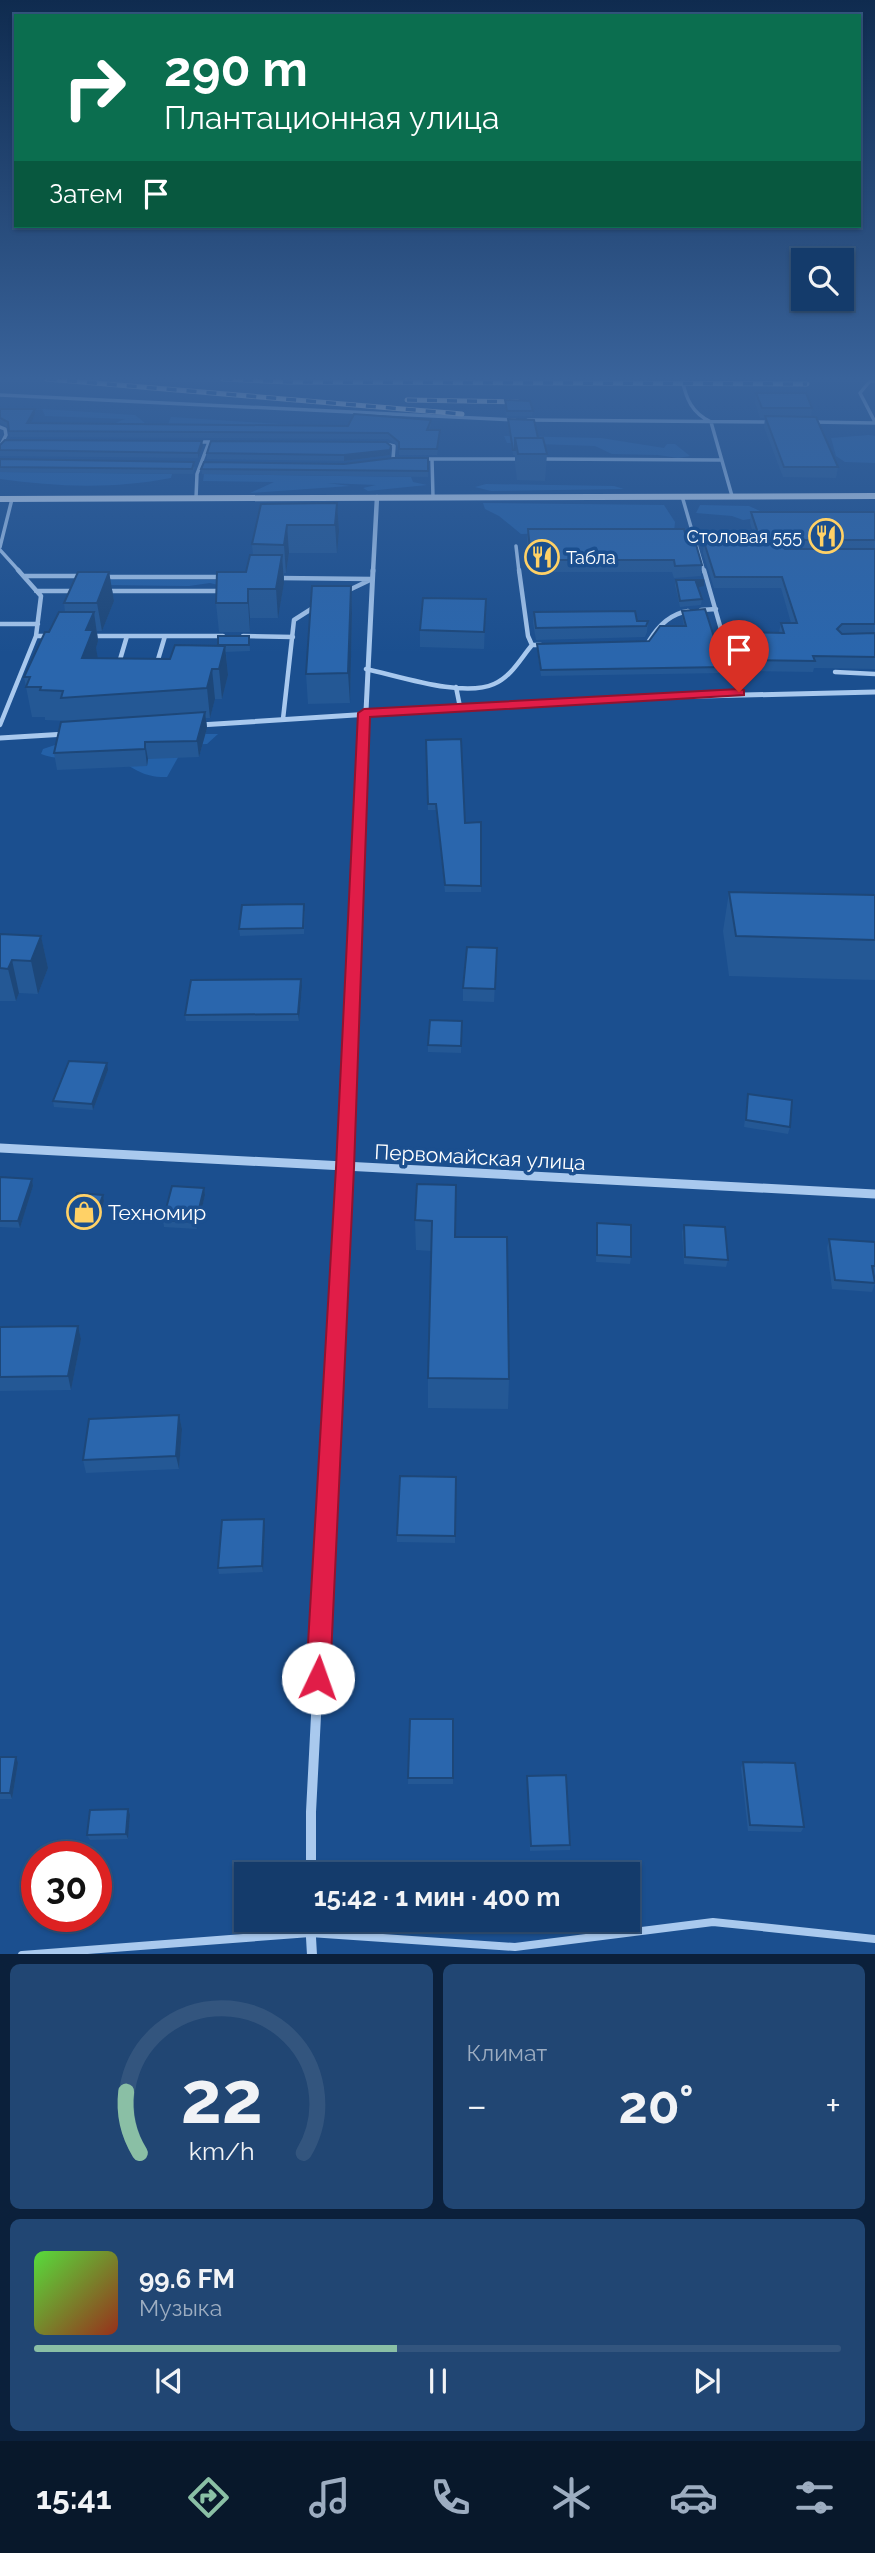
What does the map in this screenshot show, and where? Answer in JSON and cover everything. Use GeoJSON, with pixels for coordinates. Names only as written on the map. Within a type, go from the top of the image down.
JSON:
{"type":"FeatureCollection","features":[{"type":"Feature","properties":{"kind":"main road"},"geometry":{"type":"LineString","coordinates":[[0,499],[875,496]]}},
{"type":"Feature","properties":{"kind":"street"},"geometry":{"type":"LineString","coordinates":[[311,1862],[311,1812],[345,1168],[366,669],[377,497]]}},
{"type":"Feature","properties":{"kind":"street"},"geometry":{"type":"LineString","coordinates":[[189,725],[739,692],[875,692]]}},
{"type":"Feature","properties":{"kind":"street"},"geometry":{"type":"LineString","coordinates":[[0,738],[81,733]]}},
{"type":"Feature","properties":{"kind":"street","name":"Первомайская улица"},"geometry":{"type":"LineString","coordinates":[[0,1148],[875,1194]]}},
{"type":"Feature","properties":{"kind":"street"},"geometry":{"type":"LineString","coordinates":[[310,1933],[312,1954]]}},
{"type":"Feature","properties":{"kind":"lane"},"geometry":{"type":"LineString","coordinates":[[196,498],[198,470]]}},
{"type":"Feature","properties":{"kind":"lane"},"geometry":{"type":"LineString","coordinates":[[432,470],[433,497]]}},
{"type":"Feature","properties":{"kind":"lane"},"geometry":{"type":"LineString","coordinates":[[724,470],[732,496]]}},
{"type":"Feature","properties":{"kind":"lane"},"geometry":{"type":"LineString","coordinates":[[682,496],[739,692]]}},
{"type":"Feature","properties":{"kind":"lane"},"geometry":{"type":"LineString","coordinates":[[0,725],[36,636],[41,596],[0,548],[12,499]]}},
{"type":"Feature","properties":{"kind":"lane"},"geometry":{"type":"LineString","coordinates":[[366,669],[456,687],[492,685],[506,676],[532,645],[516,546]]}},
{"type":"Feature","properties":{"kind":"lane"},"geometry":{"type":"LineString","coordinates":[[0,561],[10,561]]}},
{"type":"Feature","properties":{"kind":"lane"},"geometry":{"type":"LineString","coordinates":[[24,576],[232,578]]}},
{"type":"Feature","properties":{"kind":"lane"},"geometry":{"type":"LineString","coordinates":[[271,578],[372,579]]}},
{"type":"Feature","properties":{"kind":"lane"},"geometry":{"type":"LineString","coordinates":[[339,595],[372,579]]}},
{"type":"Feature","properties":{"kind":"lane"},"geometry":{"type":"LineString","coordinates":[[698,581],[708,581]]}},
{"type":"Feature","properties":{"kind":"lane"},"geometry":{"type":"LineString","coordinates":[[37,591],[77,591]]}},
{"type":"Feature","properties":{"kind":"lane"},"geometry":{"type":"LineString","coordinates":[[104,591],[224,591]]}},
{"type":"Feature","properties":{"kind":"lane"},"geometry":{"type":"LineString","coordinates":[[283,719],[294,620],[300,614],[327,601]]}},
{"type":"Feature","properties":{"kind":"lane"},"geometry":{"type":"LineString","coordinates":[[648,642],[652,632],[678,612],[716,609]]}},
{"type":"Feature","properties":{"kind":"lane"},"geometry":{"type":"LineString","coordinates":[[0,624],[38,624]]}},
{"type":"Feature","properties":{"kind":"lane"},"geometry":{"type":"LineString","coordinates":[[36,636],[49,636]]}},
{"type":"Feature","properties":{"kind":"lane"},"geometry":{"type":"LineString","coordinates":[[88,636],[229,636]]}},
{"type":"Feature","properties":{"kind":"lane"},"geometry":{"type":"LineString","coordinates":[[117,668],[127,636]]}},
{"type":"Feature","properties":{"kind":"lane"},"geometry":{"type":"LineString","coordinates":[[154,671],[165,636]]}},
{"type":"Feature","properties":{"kind":"lane"},"geometry":{"type":"LineString","coordinates":[[242,636],[293,637]]}},
{"type":"Feature","properties":{"kind":"lane"},"geometry":{"type":"LineString","coordinates":[[532,645],[545,645]]}},
{"type":"Feature","properties":{"kind":"lane"},"geometry":{"type":"LineString","coordinates":[[835,672],[875,674]]}},
{"type":"Feature","properties":{"kind":"lane"},"geometry":{"type":"LineString","coordinates":[[456,687],[460,707]]}},
{"type":"Feature","properties":{"kind":"lane"},"geometry":{"type":"LineString","coordinates":[[35,1954],[310,1933],[515,1947],[713,1922],[875,1939]]}},
{"type":"Feature","properties":{"kind":"shaded area"},"geometry":{"type":"Polygon","coordinates":[[[0,472],[172,474],[171,478],[150,482],[86,486],[0,479],[0,472]]]}},
{"type":"Feature","properties":{"kind":"shaded area"},"geometry":{"type":"Polygon","coordinates":[[[204,474],[411,477],[413,482],[427,485],[368,491],[363,488],[376,485],[327,483],[350,486],[250,493],[274,482],[203,481],[204,474]]]}},
{"type":"Feature","properties":{"kind":"shaded area"},"geometry":{"type":"Polygon","coordinates":[[[486,484],[614,486],[624,489],[491,491],[475,487],[486,484]]]}},
{"type":"Feature","properties":{"kind":"shaded area"},"geometry":{"type":"Polygon","coordinates":[[[483,503],[664,505],[675,522],[674,532],[521,534],[499,516],[485,509],[483,503]]]}},
{"type":"Feature","properties":{"kind":"shaded area"},"geometry":{"type":"Polygon","coordinates":[[[700,505],[749,506],[771,516],[743,520],[732,516],[696,513],[700,505]]]}},
{"type":"Feature","properties":{"kind":"shaded area"},"geometry":{"type":"Polygon","coordinates":[[[228,580],[226,587],[210,583],[189,586],[104,585],[99,581],[228,580]]]}},
{"type":"Feature","properties":{"kind":"shaded area"},"geometry":{"type":"Polygon","coordinates":[[[218,734],[207,744],[185,745],[167,777],[147,775],[106,757],[57,758],[41,754],[43,749],[64,742],[218,734]]]}},
{"type":"Feature","properties":{"kind":"building"},"geometry":{"type":"Polygon","coordinates":[[[336,470],[428,470],[428,471],[336,470]]]}},
{"type":"Feature","properties":{"kind":"building"},"geometry":{"type":"Polygon","coordinates":[[[337,503],[335,525],[287,525],[284,545],[252,544],[261,504],[337,503]]]}},
{"type":"Feature","properties":{"kind":"building"},"geometry":{"type":"Polygon","coordinates":[[[751,512],[875,512],[875,540],[785,540],[780,545],[785,549],[875,549],[875,624],[842,624],[837,629],[842,634],[875,633],[875,657],[813,656],[815,661],[740,660],[732,632],[784,633],[781,623],[797,623],[782,577],[715,577],[704,542],[761,542],[751,512]]]}},
{"type":"Feature","properties":{"kind":"building"},"geometry":{"type":"Polygon","coordinates":[[[528,529],[684,529],[687,541],[695,541],[702,565],[675,566],[674,560],[531,560],[528,529]]]}},
{"type":"Feature","properties":{"kind":"building"},"geometry":{"type":"Polygon","coordinates":[[[250,555],[282,555],[276,589],[248,589],[248,603],[216,603],[217,572],[246,572],[250,555]]]}},
{"type":"Feature","properties":{"kind":"building"},"geometry":{"type":"Polygon","coordinates":[[[78,572],[109,572],[97,603],[64,603],[78,572]]]}},
{"type":"Feature","properties":{"kind":"building"},"geometry":{"type":"Polygon","coordinates":[[[676,580],[704,580],[696,582],[702,599],[680,601],[676,580]]]}},
{"type":"Feature","properties":{"kind":"building"},"geometry":{"type":"Polygon","coordinates":[[[312,586],[351,586],[348,673],[306,674],[312,586]]]}},
{"type":"Feature","properties":{"kind":"building"},"geometry":{"type":"Polygon","coordinates":[[[423,598],[486,599],[484,632],[420,630],[423,598]]]}},
{"type":"Feature","properties":{"kind":"building"},"geometry":{"type":"Polygon","coordinates":[[[705,609],[714,637],[721,637],[729,665],[724,667],[541,670],[537,644],[649,641],[660,626],[686,626],[682,611],[705,609]]]}},
{"type":"Feature","properties":{"kind":"building"},"geometry":{"type":"Polygon","coordinates":[[[635,611],[637,621],[648,621],[646,626],[536,628],[534,612],[635,611]]]}},
{"type":"Feature","properties":{"kind":"building"},"geometry":{"type":"Polygon","coordinates":[[[59,612],[94,612],[86,630],[93,630],[82,658],[170,659],[175,645],[225,646],[219,669],[212,669],[207,688],[61,698],[63,691],[26,687],[30,677],[24,677],[45,632],[49,632],[59,612]]]}},
{"type":"Feature","properties":{"kind":"building"},"geometry":{"type":"Polygon","coordinates":[[[218,636],[249,636],[249,645],[218,645],[218,636]]]}},
{"type":"Feature","properties":{"kind":"building"},"geometry":{"type":"Polygon","coordinates":[[[205,712],[197,741],[145,742],[145,749],[54,753],[61,722],[205,712]]]}},
{"type":"Feature","properties":{"kind":"building"},"geometry":{"type":"Polygon","coordinates":[[[461,739],[465,823],[481,822],[481,886],[445,885],[436,804],[428,804],[426,740],[461,739]]]}},
{"type":"Feature","properties":{"kind":"building"},"geometry":{"type":"Polygon","coordinates":[[[729,892],[875,895],[875,940],[736,936],[729,892]]]}},
{"type":"Feature","properties":{"kind":"building"},"geometry":{"type":"Polygon","coordinates":[[[304,904],[303,928],[239,929],[242,905],[304,904]]]}},
{"type":"Feature","properties":{"kind":"building"},"geometry":{"type":"Polygon","coordinates":[[[0,934],[41,936],[31,961],[12,960],[8,969],[0,968],[0,934]]]}},
{"type":"Feature","properties":{"kind":"building"},"geometry":{"type":"Polygon","coordinates":[[[467,947],[497,948],[495,989],[463,988],[467,947]]]}},
{"type":"Feature","properties":{"kind":"building"},"geometry":{"type":"Polygon","coordinates":[[[301,979],[298,1014],[185,1015],[191,980],[301,979]]]}},
{"type":"Feature","properties":{"kind":"building"},"geometry":{"type":"Polygon","coordinates":[[[430,1020],[462,1021],[461,1046],[428,1045],[430,1020]]]}},
{"type":"Feature","properties":{"kind":"building"},"geometry":{"type":"Polygon","coordinates":[[[69,1061],[107,1063],[92,1104],[53,1101],[69,1061]]]}},
{"type":"Feature","properties":{"kind":"building"},"geometry":{"type":"Polygon","coordinates":[[[748,1094],[792,1100],[790,1127],[746,1120],[748,1094]]]}},
{"type":"Feature","properties":{"kind":"building"},"geometry":{"type":"Polygon","coordinates":[[[0,1177],[32,1179],[18,1221],[0,1221],[0,1177]]]}},
{"type":"Feature","properties":{"kind":"building"},"geometry":{"type":"Polygon","coordinates":[[[417,1184],[456,1185],[455,1237],[507,1237],[509,1379],[428,1378],[432,1221],[415,1220],[417,1184]]]}},
{"type":"Feature","properties":{"kind":"building"},"geometry":{"type":"Polygon","coordinates":[[[172,1186],[204,1188],[196,1222],[163,1220],[172,1186]]]}},
{"type":"Feature","properties":{"kind":"building"},"geometry":{"type":"Polygon","coordinates":[[[77,1193],[103,1195],[95,1217],[69,1216],[77,1193]]]}},
{"type":"Feature","properties":{"kind":"building"},"geometry":{"type":"Polygon","coordinates":[[[597,1223],[631,1225],[631,1257],[597,1255],[597,1223]]]}},
{"type":"Feature","properties":{"kind":"building"},"geometry":{"type":"Polygon","coordinates":[[[684,1225],[725,1227],[728,1260],[685,1257],[684,1225]]]}},
{"type":"Feature","properties":{"kind":"building"},"geometry":{"type":"Polygon","coordinates":[[[829,1239],[875,1242],[875,1266],[872,1266],[875,1283],[835,1280],[829,1239]]]}},
{"type":"Feature","properties":{"kind":"building"},"geometry":{"type":"Polygon","coordinates":[[[78,1326],[68,1376],[0,1377],[0,1327],[78,1326]]]}},
{"type":"Feature","properties":{"kind":"building"},"geometry":{"type":"Polygon","coordinates":[[[179,1415],[176,1456],[83,1460],[89,1419],[179,1415]]]}},
{"type":"Feature","properties":{"kind":"building"},"geometry":{"type":"Polygon","coordinates":[[[400,1476],[456,1477],[455,1536],[397,1535],[400,1476]]]}},
{"type":"Feature","properties":{"kind":"building"},"geometry":{"type":"Polygon","coordinates":[[[264,1519],[262,1566],[218,1568],[222,1520],[264,1519]]]}},
{"type":"Feature","properties":{"kind":"building"},"geometry":{"type":"Polygon","coordinates":[[[410,1719],[453,1719],[453,1778],[408,1778],[410,1719]]]}},
{"type":"Feature","properties":{"kind":"building"},"geometry":{"type":"Polygon","coordinates":[[[0,1757],[16,1757],[10,1793],[0,1793],[0,1757]]]}},
{"type":"Feature","properties":{"kind":"building"},"geometry":{"type":"Polygon","coordinates":[[[743,1762],[795,1763],[804,1827],[750,1825],[743,1762]]]}},
{"type":"Feature","properties":{"kind":"building"},"geometry":{"type":"Polygon","coordinates":[[[566,1775],[570,1845],[531,1846],[527,1776],[566,1775]]]}},
{"type":"Feature","properties":{"kind":"building"},"geometry":{"type":"Polygon","coordinates":[[[128,1809],[126,1834],[87,1835],[90,1810],[128,1809]]]}},
{"type":"Feature","properties":{"kind":"place","name":"Столовая 555"},"geometry":{"type":"Point","coordinates":[826,536]}},
{"type":"Feature","properties":{"kind":"place","name":"Табла"},"geometry":{"type":"Point","coordinates":[542,557]}},
{"type":"Feature","properties":{"kind":"place","name":"Техномир"},"geometry":{"type":"Point","coordinates":[84,1212]}},
{"type":"Feature","properties":{"kind":"route"},"geometry":{"type":"LineString","coordinates":[[318,1678],[345,1168],[364,713],[739,692]]}}]}
